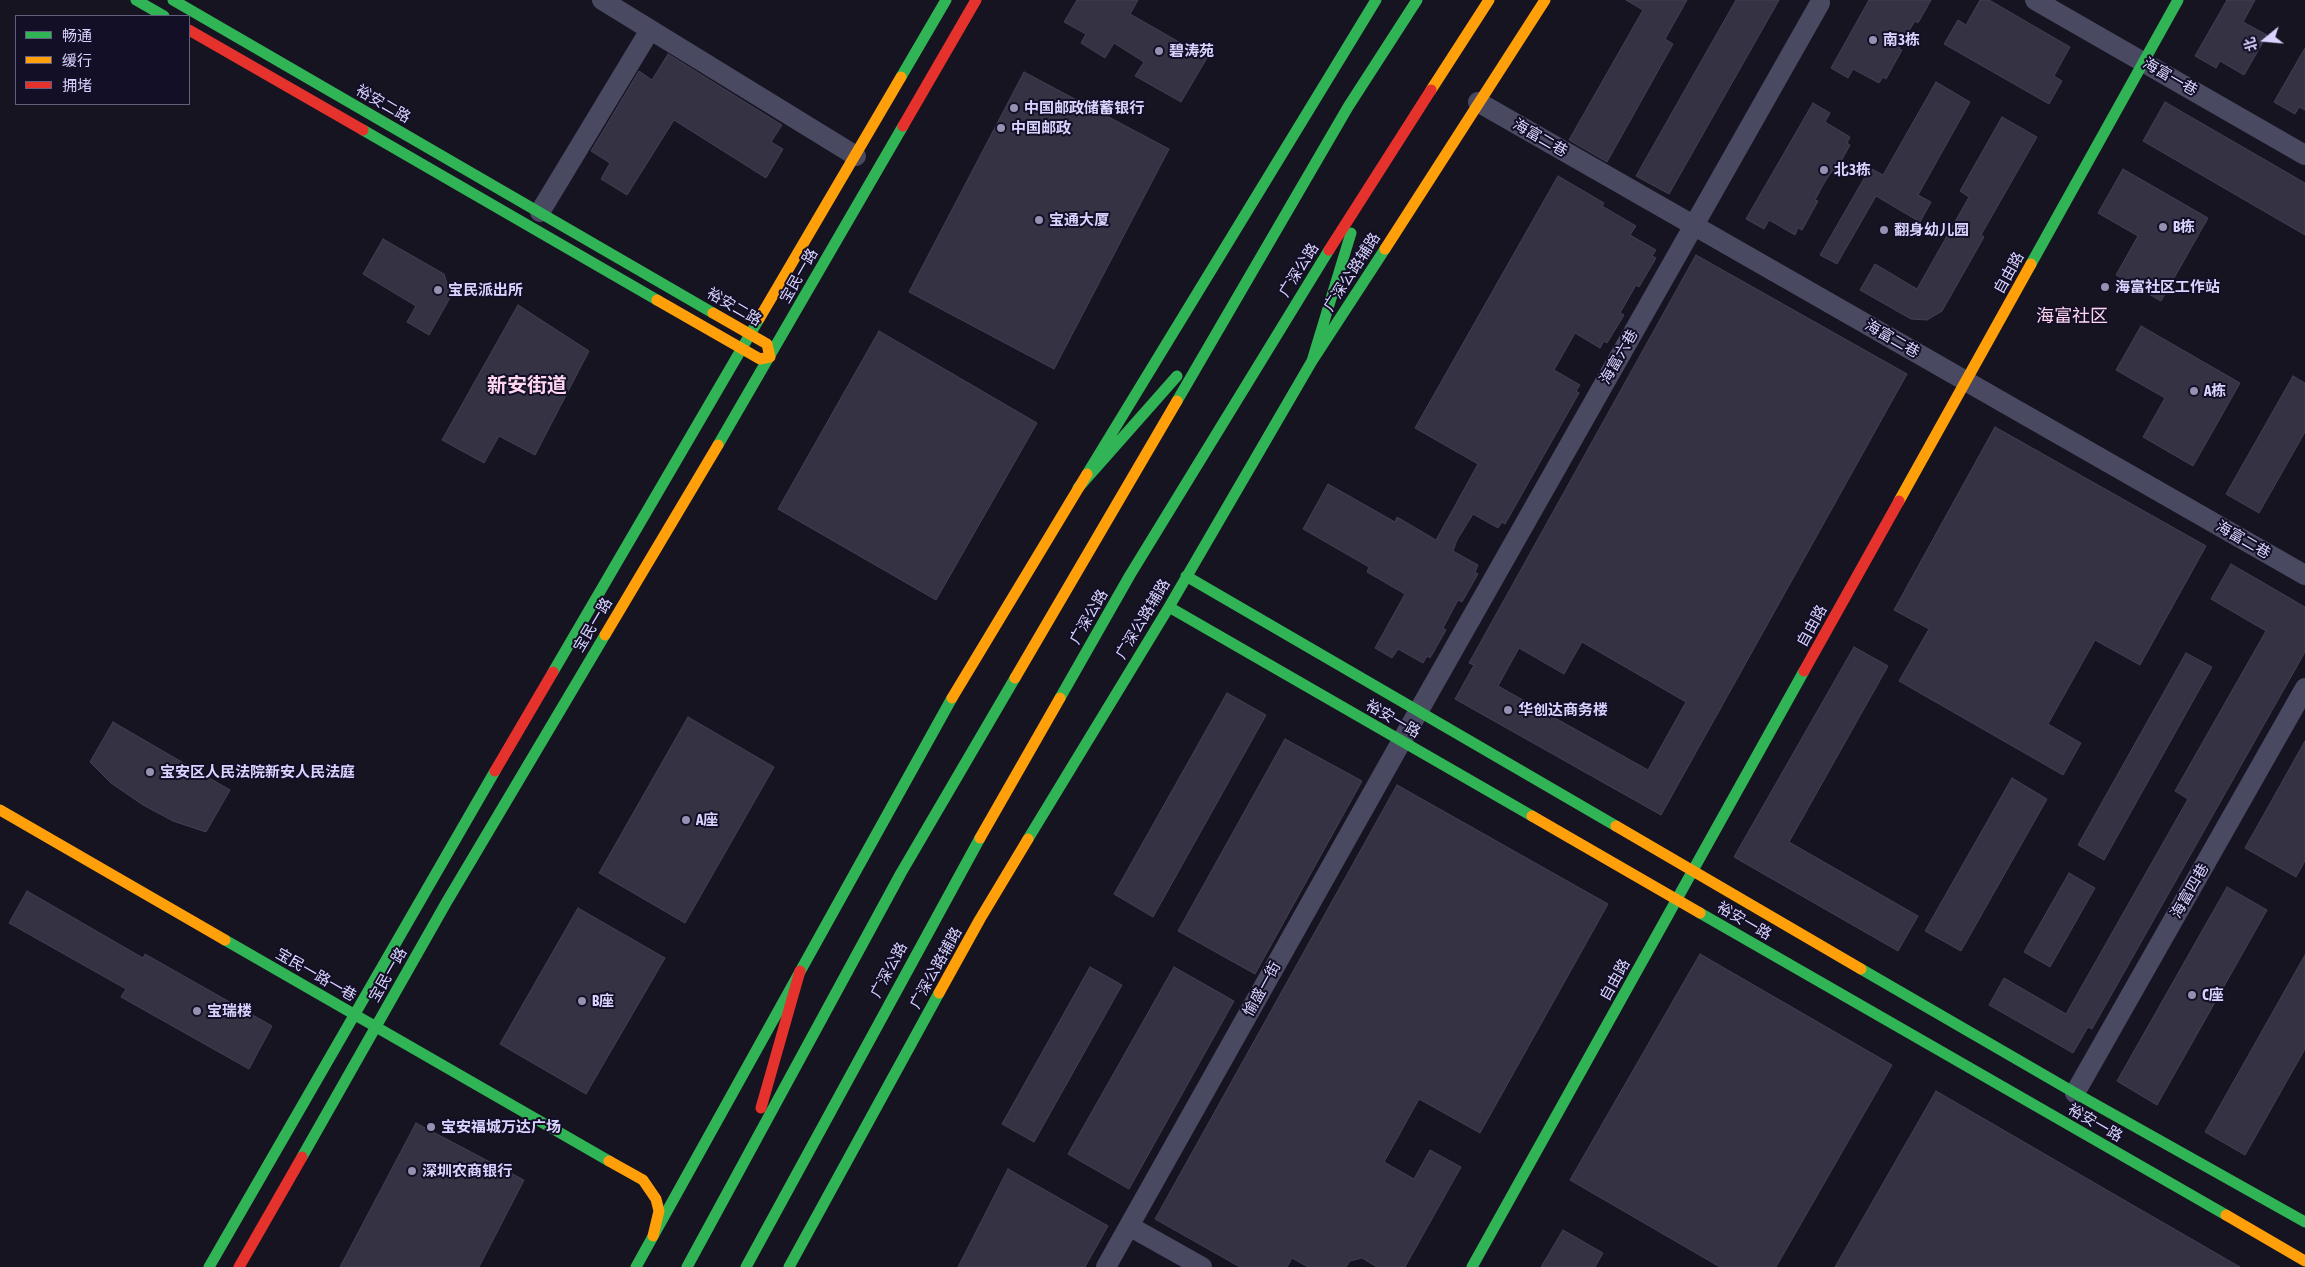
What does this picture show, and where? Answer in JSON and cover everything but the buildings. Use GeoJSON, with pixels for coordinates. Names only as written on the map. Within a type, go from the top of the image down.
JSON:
{"type":"FeatureCollection","features":[{"type":"Feature","properties":{"kind":"main road"},"geometry":{"type":"LineString","coordinates":[[136,0],[162,15]]}},
{"type":"Feature","properties":{"kind":"main road","name":"裕安二路"},"geometry":{"type":"LineString","coordinates":[[173,0],[767,344],[770,357]]}},
{"type":"Feature","properties":{"kind":"main road","name":"宝民一路"},"geometry":{"type":"LineString","coordinates":[[209,1267],[741,348],[856,156],[946,0]]}},
{"type":"Feature","properties":{"kind":"main road","name":"宝民一路"},"geometry":{"type":"LineString","coordinates":[[239,1267],[446,903],[770,357],[976,0]]}},
{"type":"Feature","properties":{"kind":"main road"},"geometry":{"type":"LineString","coordinates":[[636,1267],[971,665],[1376,0]]}},
{"type":"Feature","properties":{"kind":"main road"},"geometry":{"type":"LineString","coordinates":[[1385,51],[1411,0]]}},
{"type":"Feature","properties":{"kind":"main road"},"geometry":{"type":"LineString","coordinates":[[687,1267],[901,873],[1348,107],[1417,0]]}},
{"type":"Feature","properties":{"kind":"main road","name":"广深公路"},"geometry":{"type":"LineString","coordinates":[[746,1267],[947,895],[1130,575],[1361,198],[1489,0]]}},
{"type":"Feature","properties":{"kind":"main road","name":"广深公路辅路"},"geometry":{"type":"LineString","coordinates":[[789,1267],[980,919],[1169,607],[1312,361],[1545,0]]}},
{"type":"Feature","properties":{"kind":"main road","name":"自由路"},"geometry":{"type":"LineString","coordinates":[[1472,1267],[2178,0]]}},
{"type":"Feature","properties":{"kind":"main road"},"geometry":{"type":"LineString","coordinates":[[190,31],[760,359],[770,357]]}},
{"type":"Feature","properties":{"kind":"main road"},"geometry":{"type":"LineString","coordinates":[[1312,361],[1361,198]]}},
{"type":"Feature","properties":{"kind":"main road"},"geometry":{"type":"LineString","coordinates":[[1078,488],[1218,330]]}},
{"type":"Feature","properties":{"kind":"main road","name":"裕安一路"},"geometry":{"type":"LineString","coordinates":[[1186,576],[2075,1093],[2302,1220]]}},
{"type":"Feature","properties":{"kind":"main road","name":"裕安一路"},"geometry":{"type":"LineString","coordinates":[[1169,607],[2305,1261]]}},
{"type":"Feature","properties":{"kind":"main road","name":"宝民一路一巷"},"geometry":{"type":"LineString","coordinates":[[0,810],[644,1180]]}},
{"type":"Feature","properties":{"kind":"main road"},"geometry":{"type":"LineString","coordinates":[[746,1159],[800,970]]}},
{"type":"Feature","properties":{"kind":"main road"},"geometry":{"type":"LineString","coordinates":[[673,1179],[695,1160]]}},
{"type":"Feature","properties":{"kind":"main road"},"geometry":{"type":"LineString","coordinates":[[644,1180],[656,1199],[659,1211],[653,1236]]}},
{"type":"Feature","properties":{"kind":"main road"},"geometry":{"type":"LineString","coordinates":[[644,1180],[656,1182]]}},
{"type":"Feature","properties":{"kind":"main road"},"geometry":{"type":"LineString","coordinates":[[2280,1246],[2292,1258],[2297,1267]]}},
{"type":"Feature","properties":{"kind":"street"},"geometry":{"type":"LineString","coordinates":[[602,0],[856,156]]}},
{"type":"Feature","properties":{"kind":"street","name":"海富一巷"},"geometry":{"type":"LineString","coordinates":[[2035,0],[2305,155]]}},
{"type":"Feature","properties":{"kind":"street","name":"海富六巷"},"geometry":{"type":"LineString","coordinates":[[1418,712],[1820,3]]}},
{"type":"Feature","properties":{"kind":"street"},"geometry":{"type":"LineString","coordinates":[[540,212],[650,30]]}},
{"type":"Feature","properties":{"kind":"street","name":"海富二巷"},"geometry":{"type":"LineString","coordinates":[[1478,102],[2305,575]]}},
{"type":"Feature","properties":{"kind":"street","name":"海富四巷"},"geometry":{"type":"LineString","coordinates":[[2075,1093],[2305,688]]}},
{"type":"Feature","properties":{"kind":"street","name":"愉盛一街"},"geometry":{"type":"LineString","coordinates":[[1106,1267],[1418,712]]}},
{"type":"Feature","properties":{"kind":"street"},"geometry":{"type":"LineString","coordinates":[[1129,1226],[1202,1267]]}},
{"type":"Feature","properties":{"kind":"traffic: fast"},"geometry":{"type":"LineString","coordinates":[[136,0],[162,15]]}},
{"type":"Feature","properties":{"kind":"traffic: fast"},"geometry":{"type":"LineString","coordinates":[[173,0],[713,313]]}},
{"type":"Feature","properties":{"kind":"traffic: fast"},"geometry":{"type":"LineString","coordinates":[[901,77],[946,0]]}},
{"type":"Feature","properties":{"kind":"traffic: fast"},"geometry":{"type":"LineString","coordinates":[[1087,474],[1376,0]]}},
{"type":"Feature","properties":{"kind":"traffic: fast"},"geometry":{"type":"LineString","coordinates":[[1177,401],[1348,107],[1417,0]]}},
{"type":"Feature","properties":{"kind":"traffic: fast"},"geometry":{"type":"LineString","coordinates":[[2031,264],[2178,0]]}},
{"type":"Feature","properties":{"kind":"traffic: fast"},"geometry":{"type":"LineString","coordinates":[[718,445],[903,126]]}},
{"type":"Feature","properties":{"kind":"traffic: fast"},"geometry":{"type":"LineString","coordinates":[[363,130],[657,300]]}},
{"type":"Feature","properties":{"kind":"traffic: fast"},"geometry":{"type":"LineString","coordinates":[[1312,361],[1351,233]]}},
{"type":"Feature","properties":{"kind":"traffic: fast"},"geometry":{"type":"LineString","coordinates":[[1028,839],[1169,607],[1312,361],[1385,249]]}},
{"type":"Feature","properties":{"kind":"traffic: fast"},"geometry":{"type":"LineString","coordinates":[[1060,698],[1130,575],[1329,250]]}},
{"type":"Feature","properties":{"kind":"traffic: fast"},"geometry":{"type":"LineString","coordinates":[[553,672],[759,319]]}},
{"type":"Feature","properties":{"kind":"traffic: fast"},"geometry":{"type":"LineString","coordinates":[[1078,488],[1177,376]]}},
{"type":"Feature","properties":{"kind":"traffic: fast"},"geometry":{"type":"LineString","coordinates":[[1186,576],[1616,826]]}},
{"type":"Feature","properties":{"kind":"traffic: fast"},"geometry":{"type":"LineString","coordinates":[[1169,607],[1532,816]]}},
{"type":"Feature","properties":{"kind":"traffic: fast"},"geometry":{"type":"LineString","coordinates":[[302,1157],[446,903],[605,635]]}},
{"type":"Feature","properties":{"kind":"traffic: fast"},"geometry":{"type":"LineString","coordinates":[[1472,1267],[1804,671]]}},
{"type":"Feature","properties":{"kind":"traffic: fast"},"geometry":{"type":"LineString","coordinates":[[687,1267],[901,873],[1015,678]]}},
{"type":"Feature","properties":{"kind":"traffic: fast"},"geometry":{"type":"LineString","coordinates":[[636,1267],[952,698]]}},
{"type":"Feature","properties":{"kind":"traffic: fast"},"geometry":{"type":"LineString","coordinates":[[209,1267],[495,771]]}},
{"type":"Feature","properties":{"kind":"traffic: fast"},"geometry":{"type":"LineString","coordinates":[[746,1267],[980,838]]}},
{"type":"Feature","properties":{"kind":"traffic: fast"},"geometry":{"type":"LineString","coordinates":[[1700,913],[2226,1215]]}},
{"type":"Feature","properties":{"kind":"traffic: fast"},"geometry":{"type":"LineString","coordinates":[[225,940],[609,1161]]}},
{"type":"Feature","properties":{"kind":"traffic: fast"},"geometry":{"type":"LineString","coordinates":[[1861,969],[2075,1093],[2305,1222]]}},
{"type":"Feature","properties":{"kind":"traffic: fast"},"geometry":{"type":"LineString","coordinates":[[789,1267],[939,993]]}},
{"type":"Feature","properties":{"kind":"traffic: slow"},"geometry":{"type":"LineString","coordinates":[[1431,90],[1489,0]]}},
{"type":"Feature","properties":{"kind":"traffic: slow"},"geometry":{"type":"LineString","coordinates":[[1385,249],[1545,0]]}},
{"type":"Feature","properties":{"kind":"traffic: slow"},"geometry":{"type":"LineString","coordinates":[[759,319],[901,77]]}},
{"type":"Feature","properties":{"kind":"traffic: slow"},"geometry":{"type":"LineString","coordinates":[[1899,501],[2031,264]]}},
{"type":"Feature","properties":{"kind":"traffic: slow"},"geometry":{"type":"LineString","coordinates":[[657,300],[760,359],[770,357],[767,344],[713,313]]}},
{"type":"Feature","properties":{"kind":"traffic: slow"},"geometry":{"type":"LineString","coordinates":[[1015,678],[1177,401]]}},
{"type":"Feature","properties":{"kind":"traffic: slow"},"geometry":{"type":"LineString","coordinates":[[605,635],[718,445]]}},
{"type":"Feature","properties":{"kind":"traffic: slow"},"geometry":{"type":"LineString","coordinates":[[952,698],[1087,474]]}},
{"type":"Feature","properties":{"kind":"traffic: slow"},"geometry":{"type":"LineString","coordinates":[[980,838],[1060,698]]}},
{"type":"Feature","properties":{"kind":"traffic: slow"},"geometry":{"type":"LineString","coordinates":[[0,810],[225,940]]}},
{"type":"Feature","properties":{"kind":"traffic: slow"},"geometry":{"type":"LineString","coordinates":[[1532,816],[1700,913]]}},
{"type":"Feature","properties":{"kind":"traffic: slow"},"geometry":{"type":"LineString","coordinates":[[1616,826],[1861,969]]}},
{"type":"Feature","properties":{"kind":"traffic: slow"},"geometry":{"type":"LineString","coordinates":[[939,993],[980,919],[1028,839]]}},
{"type":"Feature","properties":{"kind":"traffic: slow"},"geometry":{"type":"LineString","coordinates":[[609,1161],[643,1180],[656,1199],[659,1211],[653,1236]]}},
{"type":"Feature","properties":{"kind":"traffic: slow"},"geometry":{"type":"LineString","coordinates":[[2226,1215],[2305,1261]]}},
{"type":"Feature","properties":{"kind":"traffic: jam"},"geometry":{"type":"LineString","coordinates":[[903,126],[976,0]]}},
{"type":"Feature","properties":{"kind":"traffic: jam"},"geometry":{"type":"LineString","coordinates":[[190,31],[363,130]]}},
{"type":"Feature","properties":{"kind":"traffic: jam"},"geometry":{"type":"LineString","coordinates":[[1329,250],[1431,90]]}},
{"type":"Feature","properties":{"kind":"traffic: jam"},"geometry":{"type":"LineString","coordinates":[[1804,671],[1899,501]]}},
{"type":"Feature","properties":{"kind":"traffic: jam"},"geometry":{"type":"LineString","coordinates":[[495,771],[553,672]]}},
{"type":"Feature","properties":{"kind":"traffic: jam"},"geometry":{"type":"LineString","coordinates":[[761,1108],[800,971]]}},
{"type":"Feature","properties":{"kind":"traffic: jam"},"geometry":{"type":"LineString","coordinates":[[239,1267],[302,1157]]}},
{"type":"Feature","properties":{"kind":"place","name":"南3栋"},"geometry":{"type":"Point","coordinates":[1873,40]}},
{"type":"Feature","properties":{"kind":"place","name":"碧涛苑"},"geometry":{"type":"Point","coordinates":[1159,51]}},
{"type":"Feature","properties":{"kind":"place","name":"中国邮政储蓄银行"},"geometry":{"type":"Point","coordinates":[1014,108]}},
{"type":"Feature","properties":{"kind":"place","name":"中国邮政"},"geometry":{"type":"Point","coordinates":[1001,128]}},
{"type":"Feature","properties":{"kind":"place","name":"北3栋"},"geometry":{"type":"Point","coordinates":[1824,170]}},
{"type":"Feature","properties":{"kind":"place","name":"宝通大厦"},"geometry":{"type":"Point","coordinates":[1039,220]}},
{"type":"Feature","properties":{"kind":"place","name":"B栋"},"geometry":{"type":"Point","coordinates":[2163,227]}},
{"type":"Feature","properties":{"kind":"place","name":"翻身幼儿园"},"geometry":{"type":"Point","coordinates":[1884,230]}},
{"type":"Feature","properties":{"kind":"place","name":"海富社区工作站"},"geometry":{"type":"Point","coordinates":[2105,287]}},
{"type":"Feature","properties":{"kind":"place","name":"宝民派出所"},"geometry":{"type":"Point","coordinates":[438,290]}},
{"type":"Feature","properties":{"kind":"place","name":"A栋"},"geometry":{"type":"Point","coordinates":[2194,391]}},
{"type":"Feature","properties":{"kind":"place","name":"华创达商务楼"},"geometry":{"type":"Point","coordinates":[1508,710]}},
{"type":"Feature","properties":{"kind":"place","name":"宝安区人民法院新安人民法庭"},"geometry":{"type":"Point","coordinates":[150,772]}},
{"type":"Feature","properties":{"kind":"place","name":"A座"},"geometry":{"type":"Point","coordinates":[686,820]}},
{"type":"Feature","properties":{"kind":"place","name":"C座"},"geometry":{"type":"Point","coordinates":[2192,995]}},
{"type":"Feature","properties":{"kind":"place","name":"B座"},"geometry":{"type":"Point","coordinates":[582,1001]}},
{"type":"Feature","properties":{"kind":"place","name":"宝瑞楼"},"geometry":{"type":"Point","coordinates":[197,1011]}},
{"type":"Feature","properties":{"kind":"place","name":"宝安福城万达广场"},"geometry":{"type":"Point","coordinates":[431,1127]}},
{"type":"Feature","properties":{"kind":"place","name":"深圳农商银行"},"geometry":{"type":"Point","coordinates":[412,1171]}},
{"type":"Feature","properties":{"kind":"district","name":"海富社区"},"geometry":{"type":"Point","coordinates":[2072,316]}},
{"type":"Feature","properties":{"kind":"district","name":"新安街道"},"geometry":{"type":"Point","coordinates":[527,386]}}]}
